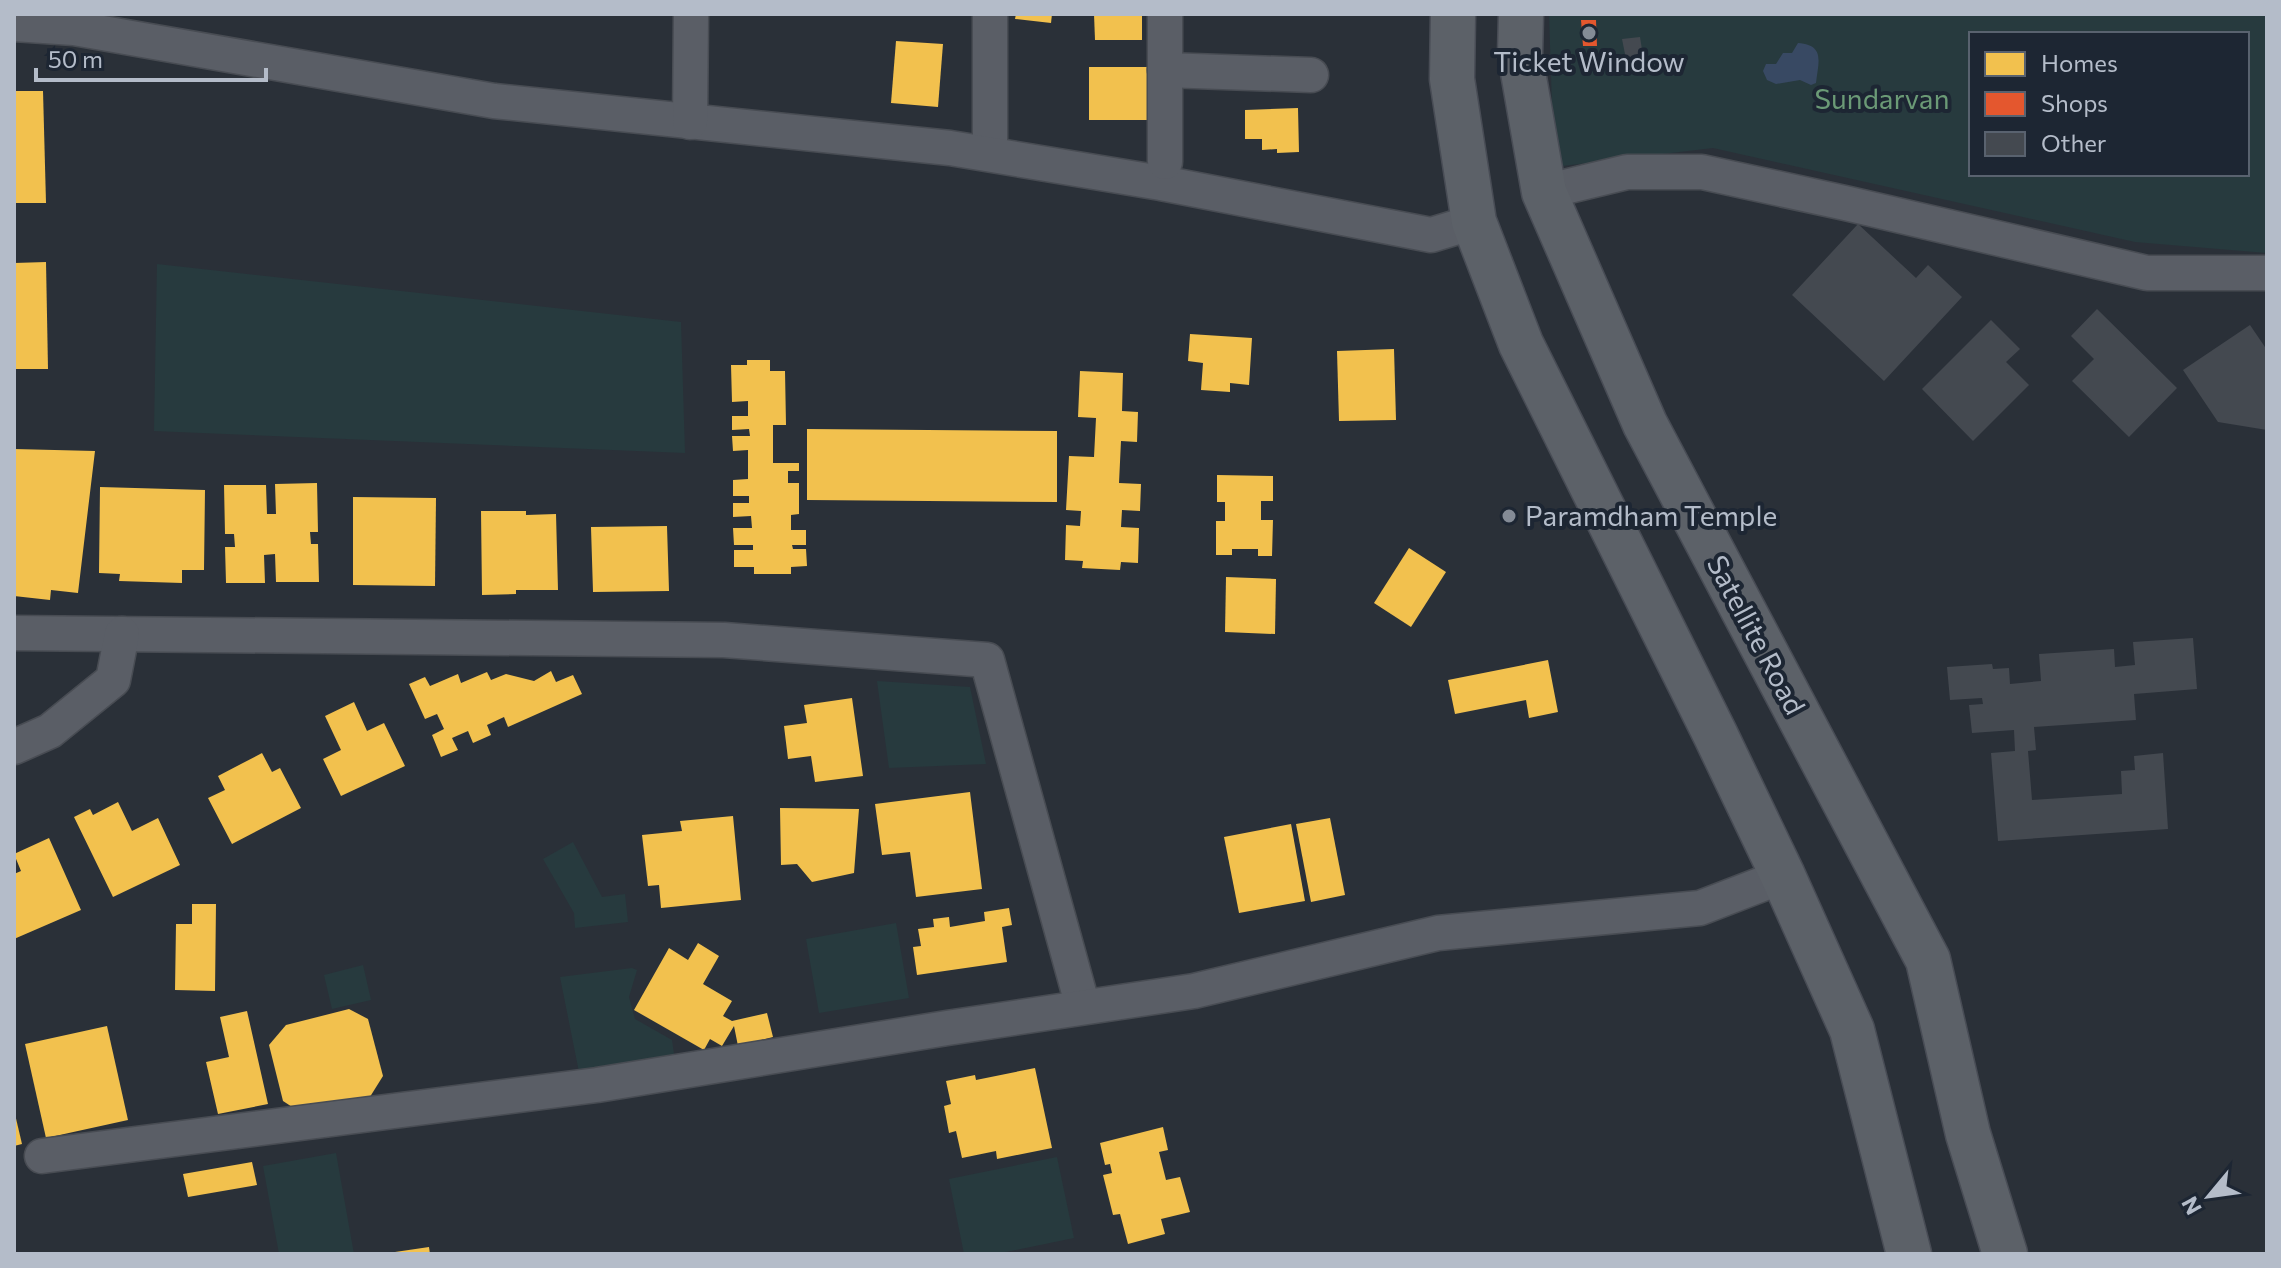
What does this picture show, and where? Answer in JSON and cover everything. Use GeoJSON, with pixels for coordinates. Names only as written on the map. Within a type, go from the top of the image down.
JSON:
{"type":"FeatureCollection","features":[{"type":"Feature","properties":{"kind":"main road"},"geometry":{"type":"LineString","coordinates":[[1453,14],[1452,79],[1474,222],[1521,344],[1783,876],[1852,1030],[1909,1254]]}},
{"type":"Feature","properties":{"kind":"main road","name":"Satellite Road"},"geometry":{"type":"LineString","coordinates":[[1521,14],[1520,55],[1544,192],[1645,424],[1928,960],[1968,1134],[2005,1254]]}},
{"type":"Feature","properties":{"kind":"street"},"geometry":{"type":"LineString","coordinates":[[690,122],[691,14]]}},
{"type":"Feature","properties":{"kind":"street"},"geometry":{"type":"LineString","coordinates":[[990,14],[990,154]]}},
{"type":"Feature","properties":{"kind":"street"},"geometry":{"type":"LineString","coordinates":[[1165,14],[1165,162]]}},
{"type":"Feature","properties":{"kind":"street"},"geometry":{"type":"LineString","coordinates":[[14,24],[74,28],[494,101],[950,148],[1161,183],[1431,235],[1474,222]]}},
{"type":"Feature","properties":{"kind":"street"},"geometry":{"type":"LineString","coordinates":[[1165,70],[1311,75]]}},
{"type":"Feature","properties":{"kind":"street"},"geometry":{"type":"LineString","coordinates":[[1544,192],[1627,172],[1702,172],[2147,273],[2267,273]]}},
{"type":"Feature","properties":{"kind":"street"},"geometry":{"type":"LineString","coordinates":[[14,633],[724,640],[987,660],[1083,1007]]}},
{"type":"Feature","properties":{"kind":"street"},"geometry":{"type":"LineString","coordinates":[[14,747],[50,731],[113,680],[122,634]]}},
{"type":"Feature","properties":{"kind":"street"},"geometry":{"type":"LineString","coordinates":[[42,1156],[597,1085],[1194,991],[1438,933],[1700,908],[1783,876]]}},
{"type":"Feature","properties":{"kind":"green space","name":"Sundarvan"},"geometry":{"type":"Polygon","coordinates":[[[1549,14],[2267,14],[2267,253],[2135,242],[1713,148],[1554,167],[1549,14]]]}},
{"type":"Feature","properties":{"kind":"green space"},"geometry":{"type":"Polygon","coordinates":[[[157,264],[681,322],[685,453],[154,431],[157,264]]]}},
{"type":"Feature","properties":{"kind":"green space"},"geometry":{"type":"Polygon","coordinates":[[[877,681],[970,687],[986,764],[889,768],[877,681]]]}},
{"type":"Feature","properties":{"kind":"green space"},"geometry":{"type":"Polygon","coordinates":[[[573,842],[602,897],[625,894],[628,922],[575,928],[574,913],[543,859],[573,842]]]}},
{"type":"Feature","properties":{"kind":"green space"},"geometry":{"type":"Polygon","coordinates":[[[896,923],[909,998],[819,1013],[806,939],[896,923]]]}},
{"type":"Feature","properties":{"kind":"green space"},"geometry":{"type":"Polygon","coordinates":[[[363,965],[371,1000],[332,1009],[324,975],[363,965]]]}},
{"type":"Feature","properties":{"kind":"green space"},"geometry":{"type":"Polygon","coordinates":[[[632,968],[637,970],[629,997],[635,1019],[672,1040],[674,1054],[579,1072],[560,977],[632,968]]]}},
{"type":"Feature","properties":{"kind":"green space"},"geometry":{"type":"Polygon","coordinates":[[[336,1153],[354,1254],[279,1254],[263,1166],[336,1153]]]}},
{"type":"Feature","properties":{"kind":"green space"},"geometry":{"type":"Polygon","coordinates":[[[1057,1157],[1074,1238],[996,1254],[964,1254],[949,1179],[1057,1157]]]}},
{"type":"Feature","properties":{"kind":"water"},"geometry":{"type":"Polygon","coordinates":[[[1798,43],[1807,44],[1817,51],[1816,83],[1811,85],[1800,80],[1776,84],[1767,80],[1763,71],[1766,64],[1776,64],[1783,53],[1792,53],[1798,43]]]}},
{"type":"Feature","properties":{"kind":"building: Homes"},"geometry":{"type":"Polygon","coordinates":[[[1016,14],[1052,14],[1051,23],[1015,19],[1016,14]]]}},
{"type":"Feature","properties":{"kind":"building: Homes"},"geometry":{"type":"Polygon","coordinates":[[[1094,14],[1142,14],[1142,40],[1095,40],[1094,14]]]}},
{"type":"Feature","properties":{"kind":"building: Homes"},"geometry":{"type":"Polygon","coordinates":[[[896,41],[943,44],[938,107],[891,103],[896,41]]]}},
{"type":"Feature","properties":{"kind":"building: Homes"},"geometry":{"type":"Polygon","coordinates":[[[1089,67],[1153,67],[1153,120],[1089,120],[1089,67]]]}},
{"type":"Feature","properties":{"kind":"building: Homes"},"geometry":{"type":"Polygon","coordinates":[[[14,91],[43,91],[46,203],[14,203],[14,91]]]}},
{"type":"Feature","properties":{"kind":"building: Homes"},"geometry":{"type":"Polygon","coordinates":[[[1298,108],[1299,152],[1262,150],[1262,139],[1245,139],[1245,110],[1298,108]]]}},
{"type":"Feature","properties":{"kind":"building: Homes"},"geometry":{"type":"Polygon","coordinates":[[[46,262],[48,369],[14,369],[14,263],[46,262]]]}},
{"type":"Feature","properties":{"kind":"building: Homes"},"geometry":{"type":"Polygon","coordinates":[[[1190,334],[1252,338],[1249,385],[1230,383],[1230,392],[1201,390],[1203,363],[1188,361],[1190,334]]]}},
{"type":"Feature","properties":{"kind":"building: Homes"},"geometry":{"type":"Polygon","coordinates":[[[1394,349],[1396,420],[1339,421],[1337,351],[1394,349]]]}},
{"type":"Feature","properties":{"kind":"building: Homes"},"geometry":{"type":"Polygon","coordinates":[[[747,360],[770,360],[770,371],[785,371],[786,425],[773,425],[773,463],[799,463],[799,471],[788,471],[788,483],[799,483],[799,514],[791,515],[791,530],[806,530],[806,545],[792,545],[793,549],[806,549],[807,566],[791,567],[791,574],[754,574],[754,567],[734,567],[734,550],[753,550],[753,545],[734,545],[733,528],[752,528],[751,516],[733,517],[733,503],[749,503],[749,496],[733,496],[733,480],[748,479],[748,450],[733,451],[732,436],[750,436],[749,429],[732,430],[732,416],[748,416],[748,401],[732,402],[731,365],[747,365],[747,360]]]}},
{"type":"Feature","properties":{"kind":"building: Homes"},"geometry":{"type":"Polygon","coordinates":[[[1080,371],[1123,373],[1122,411],[1138,412],[1137,442],[1121,441],[1119,483],[1141,484],[1140,511],[1122,510],[1121,527],[1139,528],[1138,563],[1121,562],[1120,570],[1082,568],[1083,561],[1065,560],[1066,525],[1080,526],[1081,511],[1066,510],[1069,456],[1094,457],[1096,418],[1078,417],[1080,371]]]}},
{"type":"Feature","properties":{"kind":"building: Homes"},"geometry":{"type":"Polygon","coordinates":[[[807,429],[1057,431],[1057,502],[807,500],[807,429]]]}},
{"type":"Feature","properties":{"kind":"building: Homes"},"geometry":{"type":"Polygon","coordinates":[[[14,449],[95,451],[78,593],[51,590],[50,600],[14,596],[14,449]]]}},
{"type":"Feature","properties":{"kind":"building: Homes"},"geometry":{"type":"Polygon","coordinates":[[[1217,475],[1273,476],[1273,501],[1261,501],[1261,520],[1273,520],[1272,556],[1258,556],[1258,549],[1232,549],[1232,555],[1216,555],[1216,521],[1225,521],[1225,502],[1217,502],[1217,475]]]}},
{"type":"Feature","properties":{"kind":"building: Homes"},"geometry":{"type":"Polygon","coordinates":[[[317,483],[318,532],[310,532],[311,544],[318,544],[319,582],[276,582],[275,554],[264,555],[265,583],[226,583],[225,547],[235,547],[234,534],[225,534],[224,485],[266,485],[267,514],[276,514],[275,484],[317,483]]]}},
{"type":"Feature","properties":{"kind":"building: Homes"},"geometry":{"type":"Polygon","coordinates":[[[100,487],[205,490],[204,570],[182,570],[182,583],[119,581],[120,574],[99,573],[100,487]]]}},
{"type":"Feature","properties":{"kind":"building: Homes"},"geometry":{"type":"Polygon","coordinates":[[[353,497],[436,498],[435,586],[353,585],[353,497]]]}},
{"type":"Feature","properties":{"kind":"building: Homes"},"geometry":{"type":"Polygon","coordinates":[[[481,511],[556,514],[558,590],[516,590],[516,594],[482,595],[481,511]]]}},
{"type":"Feature","properties":{"kind":"building: Homes"},"geometry":{"type":"Polygon","coordinates":[[[667,526],[669,591],[593,592],[591,527],[667,526]]]}},
{"type":"Feature","properties":{"kind":"building: Homes"},"geometry":{"type":"Polygon","coordinates":[[[1409,548],[1446,572],[1411,627],[1374,603],[1409,548]]]}},
{"type":"Feature","properties":{"kind":"building: Homes"},"geometry":{"type":"Polygon","coordinates":[[[1226,577],[1276,579],[1275,634],[1225,632],[1226,577]]]}},
{"type":"Feature","properties":{"kind":"building: Homes"},"geometry":{"type":"Polygon","coordinates":[[[1548,660],[1558,712],[1529,718],[1526,700],[1455,714],[1448,680],[1548,660]]]}},
{"type":"Feature","properties":{"kind":"building: Homes"},"geometry":{"type":"Polygon","coordinates":[[[551,671],[556,682],[573,675],[582,694],[508,727],[504,717],[487,725],[491,735],[473,743],[468,731],[452,738],[458,750],[441,757],[432,735],[444,729],[437,714],[425,719],[409,684],[425,677],[430,686],[458,674],[461,683],[487,672],[491,680],[506,674],[534,681],[551,671]]]}},
{"type":"Feature","properties":{"kind":"building: Homes"},"geometry":{"type":"Polygon","coordinates":[[[852,698],[863,776],[815,782],[811,756],[788,759],[784,726],[807,723],[804,705],[852,698]]]}},
{"type":"Feature","properties":{"kind":"building: Homes"},"geometry":{"type":"Polygon","coordinates":[[[354,702],[367,731],[384,723],[405,766],[341,796],[323,759],[341,750],[325,716],[354,702]]]}},
{"type":"Feature","properties":{"kind":"building: Homes"},"geometry":{"type":"Polygon","coordinates":[[[262,753],[272,772],[280,768],[301,808],[232,844],[208,798],[225,790],[218,776],[262,753]]]}},
{"type":"Feature","properties":{"kind":"building: Homes"},"geometry":{"type":"Polygon","coordinates":[[[970,792],[982,889],[916,897],[910,852],[882,855],[875,804],[970,792]]]}},
{"type":"Feature","properties":{"kind":"building: Homes"},"geometry":{"type":"Polygon","coordinates":[[[118,802],[132,831],[158,818],[180,865],[113,897],[74,817],[90,809],[93,815],[118,802]]]}},
{"type":"Feature","properties":{"kind":"building: Homes"},"geometry":{"type":"Polygon","coordinates":[[[780,808],[859,809],[854,873],[812,882],[797,864],[781,865],[780,808]]]}},
{"type":"Feature","properties":{"kind":"building: Homes"},"geometry":{"type":"Polygon","coordinates":[[[733,816],[741,900],[661,908],[659,885],[648,886],[642,835],[682,831],[680,821],[733,816]]]}},
{"type":"Feature","properties":{"kind":"building: Homes"},"geometry":{"type":"Polygon","coordinates":[[[1330,818],[1345,895],[1311,902],[1296,824],[1330,818]]]}},
{"type":"Feature","properties":{"kind":"building: Homes"},"geometry":{"type":"Polygon","coordinates":[[[1291,824],[1305,901],[1239,913],[1224,837],[1291,824]]]}},
{"type":"Feature","properties":{"kind":"building: Homes"},"geometry":{"type":"Polygon","coordinates":[[[49,838],[81,910],[14,939],[14,874],[21,871],[14,854],[49,838]]]}},
{"type":"Feature","properties":{"kind":"building: Homes"},"geometry":{"type":"Polygon","coordinates":[[[192,904],[216,904],[215,991],[175,990],[176,924],[192,924],[192,904]]]}},
{"type":"Feature","properties":{"kind":"building: Homes"},"geometry":{"type":"Polygon","coordinates":[[[1009,908],[1012,925],[1002,927],[1007,962],[917,975],[913,947],[921,946],[918,929],[934,927],[933,919],[949,917],[950,927],[985,921],[984,912],[1009,908]]]}},
{"type":"Feature","properties":{"kind":"building: Homes"},"geometry":{"type":"Polygon","coordinates":[[[698,943],[719,956],[703,984],[732,1001],[723,1016],[732,1021],[767,1013],[773,1037],[738,1046],[734,1026],[722,1046],[710,1039],[704,1050],[634,1010],[669,948],[688,960],[698,943]]]}},
{"type":"Feature","properties":{"kind":"building: Homes"},"geometry":{"type":"Polygon","coordinates":[[[349,1009],[368,1019],[383,1076],[368,1100],[306,1116],[283,1101],[269,1045],[286,1025],[349,1009]]]}},
{"type":"Feature","properties":{"kind":"building: Homes"},"geometry":{"type":"Polygon","coordinates":[[[247,1011],[268,1104],[218,1114],[206,1062],[229,1057],[220,1017],[247,1011]]]}},
{"type":"Feature","properties":{"kind":"building: Homes"},"geometry":{"type":"Polygon","coordinates":[[[107,1026],[128,1120],[46,1138],[25,1044],[107,1026]]]}},
{"type":"Feature","properties":{"kind":"building: Homes"},"geometry":{"type":"Polygon","coordinates":[[[1035,1068],[1052,1148],[997,1159],[996,1151],[962,1158],[956,1131],[949,1133],[944,1106],[951,1104],[946,1081],[975,1075],[976,1080],[1035,1068]]]}},
{"type":"Feature","properties":{"kind":"building: Homes"},"geometry":{"type":"Polygon","coordinates":[[[14,1110],[22,1144],[14,1146],[14,1110]]]}},
{"type":"Feature","properties":{"kind":"building: Homes"},"geometry":{"type":"Polygon","coordinates":[[[1163,1127],[1168,1150],[1159,1152],[1166,1180],[1180,1177],[1190,1212],[1161,1219],[1165,1234],[1128,1244],[1120,1214],[1113,1215],[1103,1175],[1112,1173],[1110,1164],[1105,1165],[1100,1143],[1163,1127]]]}},
{"type":"Feature","properties":{"kind":"building: Homes"},"geometry":{"type":"Polygon","coordinates":[[[252,1162],[257,1185],[188,1197],[183,1174],[252,1162]]]}},
{"type":"Feature","properties":{"kind":"building: Homes"},"geometry":{"type":"Polygon","coordinates":[[[429,1247],[430,1254],[395,1252],[429,1247]]]}},
{"type":"Feature","properties":{"kind":"building: Shops","name":"Ticket Window"},"geometry":{"type":"Polygon","coordinates":[[[1581,20],[1596,20],[1597,46],[1583,46],[1581,20]]]}},
{"type":"Feature","properties":{"kind":"building: Other"},"geometry":{"type":"Polygon","coordinates":[[[1640,37],[1643,56],[1626,59],[1622,39],[1640,37]]]}},
{"type":"Feature","properties":{"kind":"building: Other"},"geometry":{"type":"Polygon","coordinates":[[[1858,224],[1916,278],[1928,265],[1962,297],[1884,381],[1792,295],[1858,224]]]}},
{"type":"Feature","properties":{"kind":"building: Other"},"geometry":{"type":"Polygon","coordinates":[[[2097,309],[2177,388],[2129,437],[2072,381],[2094,359],[2071,336],[2097,309]]]}},
{"type":"Feature","properties":{"kind":"building: Other"},"geometry":{"type":"Polygon","coordinates":[[[1991,320],[2020,349],[2006,362],[2029,385],[1973,441],[1922,389],[1991,320]]]}},
{"type":"Feature","properties":{"kind":"building: Other"},"geometry":{"type":"Polygon","coordinates":[[[2250,325],[2267,350],[2267,430],[2218,422],[2183,370],[2250,325]]]}},
{"type":"Feature","properties":{"kind":"building: Other"},"geometry":{"type":"Polygon","coordinates":[[[2193,638],[2197,689],[2134,694],[2136,720],[2034,727],[2036,750],[2028,751],[2032,800],[2122,794],[2121,771],[2135,770],[2134,756],[2163,753],[2168,829],[1998,841],[1991,753],[2015,751],[2014,730],[1972,733],[1969,705],[1983,704],[1982,698],[1950,700],[1947,667],[1992,664],[1993,669],[2009,668],[2010,684],[2041,681],[2039,654],[2114,649],[2115,667],[2135,665],[2133,642],[2193,638]]]}},
{"type":"Feature","properties":{"kind":"place","name":"Ticket Window"},"geometry":{"type":"Point","coordinates":[1589,33]}},
{"type":"Feature","properties":{"kind":"place","name":"Paramdham Temple"},"geometry":{"type":"Point","coordinates":[1509,516]}}]}
